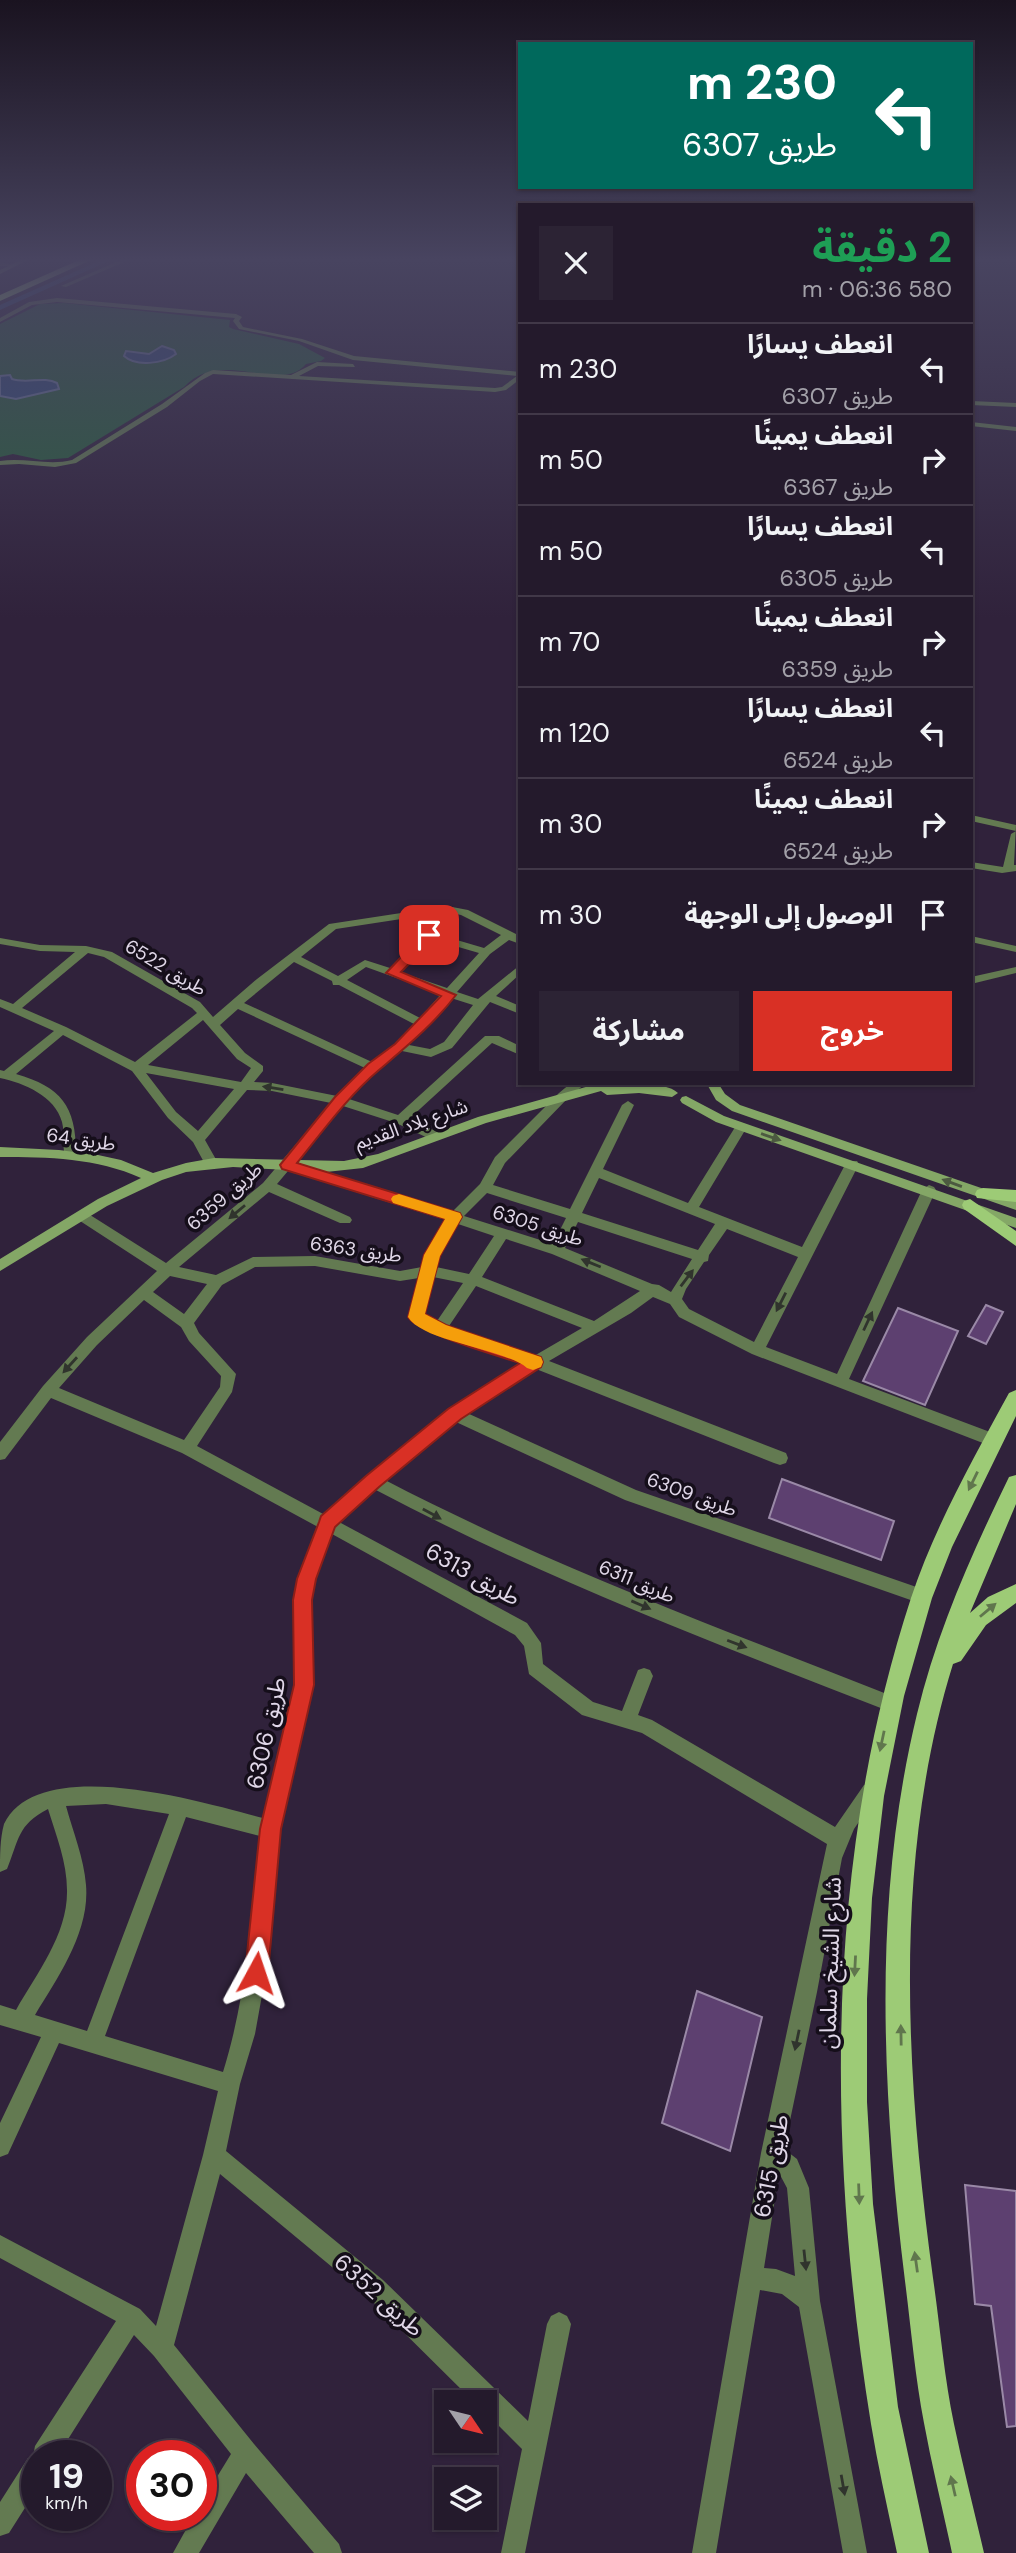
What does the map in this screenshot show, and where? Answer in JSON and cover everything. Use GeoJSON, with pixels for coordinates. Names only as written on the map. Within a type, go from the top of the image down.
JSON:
{"type":"FeatureCollection","features":[{"type":"Feature","properties":{"kind":"main road"},"geometry":{"type":"LineString","coordinates":[[976,1200],[1016,1196]]}},
{"type":"Feature","properties":{"kind":"main road"},"geometry":{"type":"LineString","coordinates":[[976,1200],[1016,1240]]}},
{"type":"Feature","properties":{"kind":"main road","name":"شارع الشيخ سلمان"},"geometry":{"type":"LineString","coordinates":[[913,2553],[883,2409],[860,2223],[854,2077],[855,1972],[861,1882],[871,1791],[891,1704],[922,1597],[957,1515],[1016,1398]]}},
{"type":"Feature","properties":{"kind":"main road"},"geometry":{"type":"LineString","coordinates":[[968,2553],[937,2410],[911,2223],[902,2092],[900,1990],[903,1892],[921,1747],[939,1675],[965,1594],[1016,1483]]}},
{"type":"Feature","properties":{"kind":"main road"},"geometry":{"type":"LineString","coordinates":[[939,1675],[974,1622],[995,1603],[1016,1593]]}},
{"type":"Feature","properties":{"kind":"street"},"geometry":{"type":"LineString","coordinates":[[0,462],[15,460],[65,464],[175,398],[201,379]]}},
{"type":"Feature","properties":{"kind":"street"},"geometry":{"type":"LineString","coordinates":[[329,379],[498,390],[512,379]]}},
{"type":"Feature","properties":{"kind":"street"},"geometry":{"type":"LineString","coordinates":[[389,384],[393,379]]}},
{"type":"Feature","properties":{"kind":"street"},"geometry":{"type":"LineString","coordinates":[[973,403],[1016,405]]}},
{"type":"Feature","properties":{"kind":"street"},"geometry":{"type":"LineString","coordinates":[[973,424],[1016,429]]}},
{"type":"Feature","properties":{"kind":"street"},"geometry":{"type":"LineString","coordinates":[[973,818],[1016,828]]}},
{"type":"Feature","properties":{"kind":"street"},"geometry":{"type":"LineString","coordinates":[[973,865],[1012,868],[1016,834]]}},
{"type":"Feature","properties":{"kind":"street"},"geometry":{"type":"LineString","coordinates":[[212,1025],[333,926],[433,910],[464,912],[518,940]]}},
{"type":"Feature","properties":{"kind":"street"},"geometry":{"type":"LineString","coordinates":[[392,973],[432,934],[486,952]]}},
{"type":"Feature","properties":{"kind":"street","name":"طريق 6359"},"geometry":{"type":"LineString","coordinates":[[0,1454],[48,1390],[92,1341],[167,1270],[268,1186],[340,1101],[373,1067],[400,1047],[450,995],[486,952],[507,936]]}},
{"type":"Feature","properties":{"kind":"street"},"geometry":{"type":"LineString","coordinates":[[973,939],[1016,949]]}},
{"type":"Feature","properties":{"kind":"street","name":"طريق 6522"},"geometry":{"type":"LineString","coordinates":[[0,941],[66,950],[86,948],[108,954],[183,996],[204,1013],[136,1068]]}},
{"type":"Feature","properties":{"kind":"street"},"geometry":{"type":"LineString","coordinates":[[14,1009],[86,948]]}},
{"type":"Feature","properties":{"kind":"street"},"geometry":{"type":"LineString","coordinates":[[293,957],[421,1023]]}},
{"type":"Feature","properties":{"kind":"street"},"geometry":{"type":"LineString","coordinates":[[337,982],[362,964],[450,995],[485,1000],[518,1009]]}},
{"type":"Feature","properties":{"kind":"street"},"geometry":{"type":"LineString","coordinates":[[400,1047],[430,1053],[448,1045],[485,1000],[518,970]]}},
{"type":"Feature","properties":{"kind":"street"},"geometry":{"type":"LineString","coordinates":[[973,981],[1016,970]]}},
{"type":"Feature","properties":{"kind":"street"},"geometry":{"type":"LineString","coordinates":[[0,1003],[62,1030],[136,1068],[244,1086],[272,1087],[340,1101],[401,1119],[435,1136]]}},
{"type":"Feature","properties":{"kind":"street"},"geometry":{"type":"LineString","coordinates":[[237,1004],[373,1067]]}},
{"type":"Feature","properties":{"kind":"street"},"geometry":{"type":"LineString","coordinates":[[198,1139],[257,1071],[257,1066],[241,1056],[204,1013]]}},
{"type":"Feature","properties":{"kind":"street"},"geometry":{"type":"LineString","coordinates":[[4,1074],[62,1030]]}},
{"type":"Feature","properties":{"kind":"street"},"geometry":{"type":"LineString","coordinates":[[401,1119],[468,1056],[492,1038],[518,1050]]}},
{"type":"Feature","properties":{"kind":"street"},"geometry":{"type":"LineString","coordinates":[[448,1045],[468,1056]]}},
{"type":"Feature","properties":{"kind":"street"},"geometry":{"type":"LineString","coordinates":[[136,1068],[172,1115],[198,1139],[211,1163]]}},
{"type":"Feature","properties":{"kind":"street"},"geometry":{"type":"LineString","coordinates":[[4,1074],[40,1088],[62,1110],[69,1123],[70,1153]]}},
{"type":"Feature","properties":{"kind":"street"},"geometry":{"type":"LineString","coordinates":[[578,1085],[500,1160],[485,1187],[455,1217],[432,1255],[428,1280],[416,1317],[440,1329],[535,1362],[780,1458]]}},
{"type":"Feature","properties":{"kind":"street","name":"شارع بلاد القديم"},"geometry":{"type":"LineString","coordinates":[[0,1266],[82,1216],[153,1178],[211,1163],[255,1162],[318,1169],[366,1163],[435,1136],[609,1085]]}},
{"type":"Feature","properties":{"kind":"street"},"geometry":{"type":"LineString","coordinates":[[686,1100],[706,1098],[713,1085]]}},
{"type":"Feature","properties":{"kind":"street"},"geometry":{"type":"LineString","coordinates":[[713,1085],[719,1097],[736,1108],[976,1200],[1016,1223]]}},
{"type":"Feature","properties":{"kind":"street"},"geometry":{"type":"LineString","coordinates":[[670,1088],[711,1115],[741,1127],[929,1190],[1016,1205]]}},
{"type":"Feature","properties":{"kind":"street","name":"شارع بلاد القديم"},"geometry":{"type":"LineString","coordinates":[[564,1096],[624,1089],[670,1088]]}},
{"type":"Feature","properties":{"kind":"street"},"geometry":{"type":"LineString","coordinates":[[557,1250],[628,1104]]}},
{"type":"Feature","properties":{"kind":"street"},"geometry":{"type":"LineString","coordinates":[[692,1208],[741,1127]]}},
{"type":"Feature","properties":{"kind":"street","name":"طريق 64"},"geometry":{"type":"LineString","coordinates":[[0,1152],[70,1153],[134,1167],[153,1178]]}},
{"type":"Feature","properties":{"kind":"street"},"geometry":{"type":"LineString","coordinates":[[757,1350],[852,1164]]}},
{"type":"Feature","properties":{"kind":"street","name":"طريق 6305"},"geometry":{"type":"LineString","coordinates":[[287,1165],[557,1250],[675,1300]]}},
{"type":"Feature","properties":{"kind":"street"},"geometry":{"type":"LineString","coordinates":[[594,1171],[805,1254]]}},
{"type":"Feature","properties":{"kind":"street"},"geometry":{"type":"LineString","coordinates":[[268,1186],[345,1220]]}},
{"type":"Feature","properties":{"kind":"street"},"geometry":{"type":"LineString","coordinates":[[485,1187],[703,1257]]}},
{"type":"Feature","properties":{"kind":"street"},"geometry":{"type":"LineString","coordinates":[[840,1383],[929,1190]]}},
{"type":"Feature","properties":{"kind":"street"},"geometry":{"type":"LineString","coordinates":[[82,1216],[167,1270],[217,1281],[186,1323]]}},
{"type":"Feature","properties":{"kind":"street"},"geometry":{"type":"LineString","coordinates":[[724,1222],[703,1257],[680,1287],[675,1300],[684,1313],[757,1350],[993,1440]]}},
{"type":"Feature","properties":{"kind":"street"},"geometry":{"type":"LineString","coordinates":[[440,1329],[475,1280],[502,1234]]}},
{"type":"Feature","properties":{"kind":"street","name":"طريق 6363"},"geometry":{"type":"LineString","coordinates":[[217,1281],[253,1262],[315,1261],[400,1276],[428,1271],[475,1280],[595,1327]]}},
{"type":"Feature","properties":{"kind":"street","name":"طريق 6306"},"geometry":{"type":"LineString","coordinates":[[162,2348],[245,2034],[256,1973],[270,1829],[304,1685],[302,1600],[328,1522],[372,1481],[454,1414],[654,1289]]}},
{"type":"Feature","properties":{"kind":"street"},"geometry":{"type":"LineString","coordinates":[[143,1292],[186,1323],[194,1337],[225,1369],[230,1381],[187,1448]]}},
{"type":"Feature","properties":{"kind":"street","name":"طريق 6313"},"geometry":{"type":"LineString","coordinates":[[48,1390],[187,1448],[328,1522],[521,1629],[532,1643],[533,1664],[538,1671],[588,1709],[646,1726],[837,1839]]}},
{"type":"Feature","properties":{"kind":"street","name":"طريق 6309"},"geometry":{"type":"LineString","coordinates":[[454,1414],[631,1495],[922,1597]]}},
{"type":"Feature","properties":{"kind":"street","name":"طريق 6311"},"geometry":{"type":"LineString","coordinates":[[372,1481],[450,1524],[674,1619],[891,1704]]}},
{"type":"Feature","properties":{"kind":"street"},"geometry":{"type":"LineString","coordinates":[[628,1719],[644,1676]]}},
{"type":"Feature","properties":{"kind":"street","name":"طريق 6315"},"geometry":{"type":"LineString","coordinates":[[704,2553],[772,2153],[837,1839],[871,1791]]}},
{"type":"Feature","properties":{"kind":"street"},"geometry":{"type":"LineString","coordinates":[[0,1862],[15,1821],[24,1811],[54,1798],[99,1795],[124,1797],[181,1807],[270,1829]]}},
{"type":"Feature","properties":{"kind":"street"},"geometry":{"type":"LineString","coordinates":[[20,2022],[61,1948],[76,1907],[75,1878],[54,1798]]}},
{"type":"Feature","properties":{"kind":"street"},"geometry":{"type":"LineString","coordinates":[[92,2044],[181,1807]]}},
{"type":"Feature","properties":{"kind":"street"},"geometry":{"type":"LineString","coordinates":[[0,2015],[230,2084]]}},
{"type":"Feature","properties":{"kind":"street"},"geometry":{"type":"LineString","coordinates":[[0,2146],[54,2032]]}},
{"type":"Feature","properties":{"kind":"street"},"geometry":{"type":"LineString","coordinates":[[772,2153],[789,2167],[798,2188],[809,2301],[855,2553]]}},
{"type":"Feature","properties":{"kind":"street","name":"طريق 6352"},"geometry":{"type":"LineString","coordinates":[[214,2155],[375,2288],[535,2445]]}},
{"type":"Feature","properties":{"kind":"street"},"geometry":{"type":"LineString","coordinates":[[0,2246],[132,2318],[162,2348],[245,2453],[330,2553]]}},
{"type":"Feature","properties":{"kind":"street"},"geometry":{"type":"LineString","coordinates":[[750,2279],[790,2283],[809,2301]]}},
{"type":"Feature","properties":{"kind":"street"},"geometry":{"type":"LineString","coordinates":[[54,2440],[132,2318]]}},
{"type":"Feature","properties":{"kind":"street"},"geometry":{"type":"LineString","coordinates":[[513,2553],[559,2323]]}},
{"type":"Feature","properties":{"kind":"street"},"geometry":{"type":"LineString","coordinates":[[185,2553],[245,2453]]}},
{"type":"Feature","properties":{"kind":"street"},"geometry":{"type":"LineString","coordinates":[[0,2524],[21,2492]]}},
{"type":"Feature","properties":{"kind":"green space"},"geometry":{"type":"Polygon","coordinates":[[[0,379],[195,379],[68,458],[41,460],[13,454],[0,457],[0,379]]]}},
{"type":"Feature","properties":{"kind":"water"},"geometry":{"type":"Polygon","coordinates":[[[0,379],[52,381],[57,383],[59,389],[16,399],[0,396],[0,379]]]}},
{"type":"Feature","properties":{"kind":"building"},"geometry":{"type":"Polygon","coordinates":[[[986,1305],[1003,1312],[986,1344],[968,1336],[986,1305]]]}},
{"type":"Feature","properties":{"kind":"building"},"geometry":{"type":"Polygon","coordinates":[[[898,1308],[958,1331],[925,1405],[863,1381],[898,1308]]]}},
{"type":"Feature","properties":{"kind":"building"},"geometry":{"type":"Polygon","coordinates":[[[782,1479],[894,1521],[881,1560],[769,1518],[782,1479]]]}},
{"type":"Feature","properties":{"kind":"building"},"geometry":{"type":"Polygon","coordinates":[[[697,1991],[762,2017],[730,2151],[662,2123],[697,1991]]]}},
{"type":"Feature","properties":{"kind":"building"},"geometry":{"type":"Polygon","coordinates":[[[965,2185],[1016,2191],[1016,2426],[1007,2427],[991,2306],[975,2304],[965,2185]]]}},
{"type":"Feature","properties":{"kind":"slow traffic"},"geometry":{"type":"LineString","coordinates":[[399,1199],[455,1217],[432,1255],[428,1280],[416,1317],[440,1329],[535,1362],[533,1363]]}},
{"type":"Feature","properties":{"kind":"route"},"geometry":{"type":"LineString","coordinates":[[256,1973],[270,1829],[304,1685],[302,1600],[328,1522],[372,1481],[454,1414],[535,1362],[440,1329],[416,1317],[428,1280],[432,1255],[455,1217],[287,1165],[340,1101],[373,1067],[400,1047],[450,995],[392,973],[429,935]]}}]}
